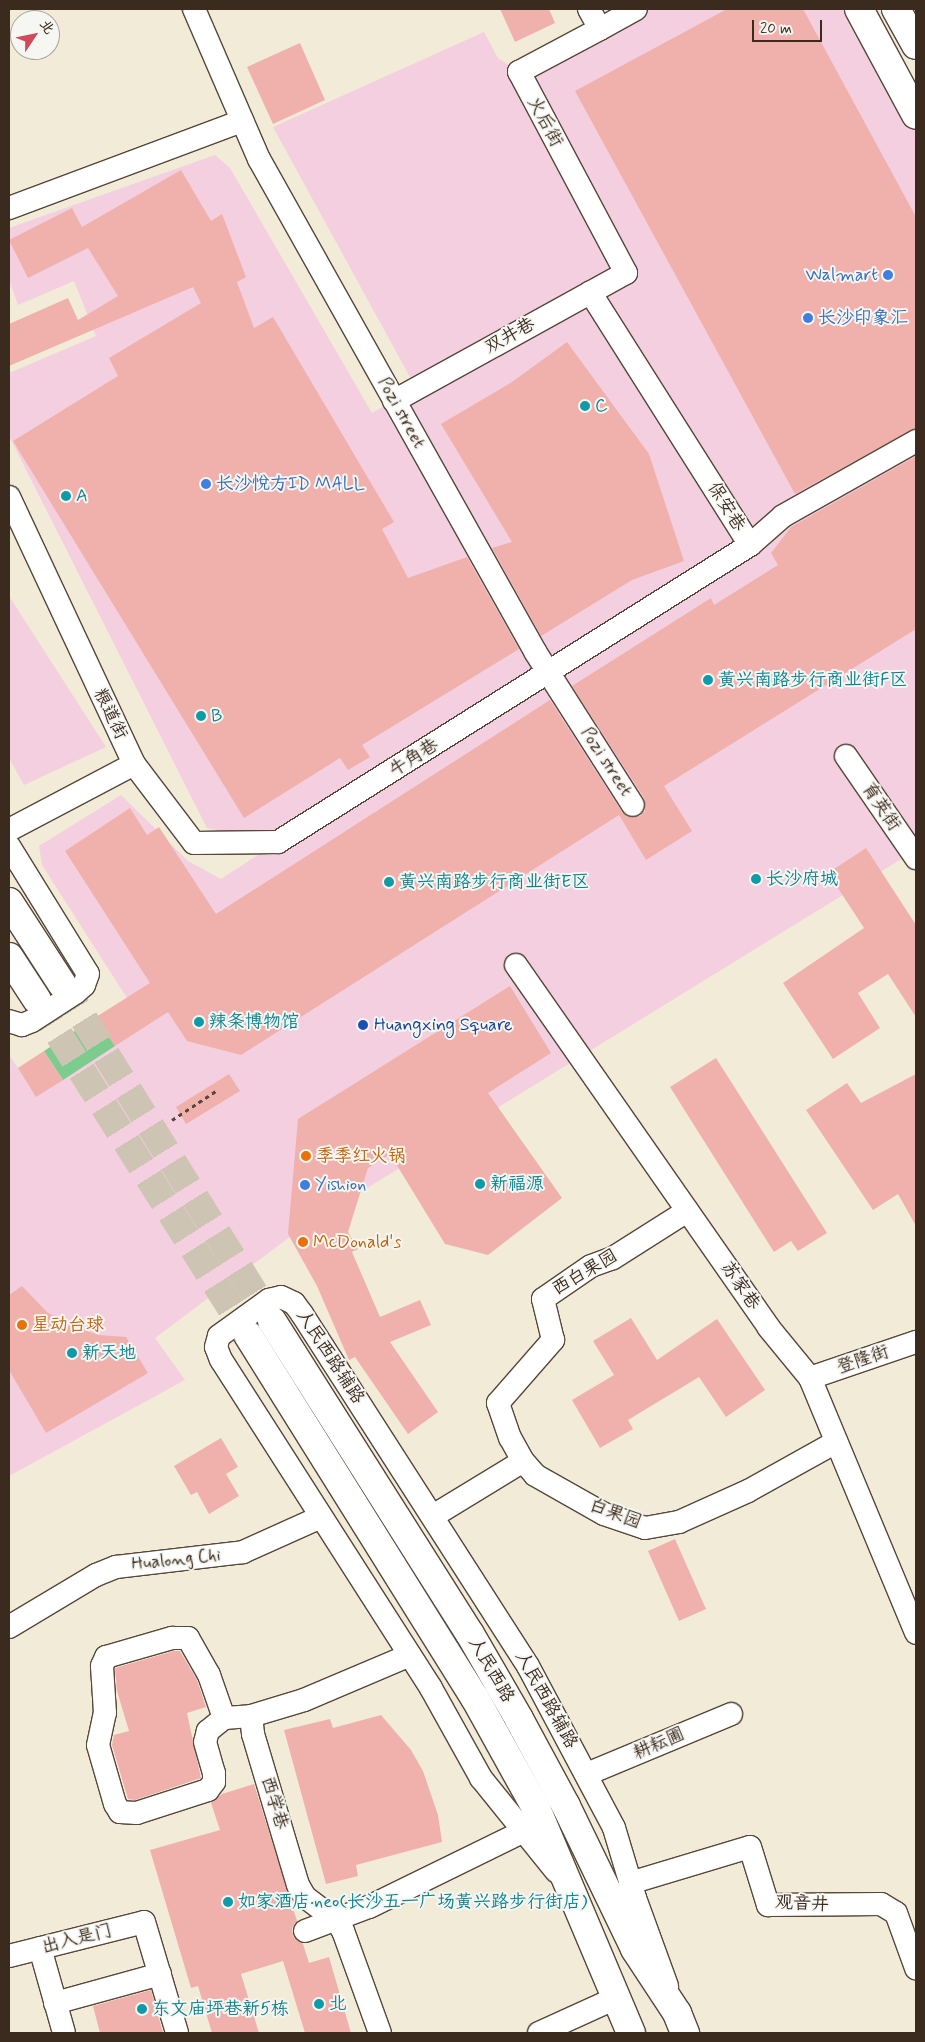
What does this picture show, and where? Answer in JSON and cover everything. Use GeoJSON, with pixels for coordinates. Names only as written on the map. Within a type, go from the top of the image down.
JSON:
{"type":"FeatureCollection","features":[{"type":"Feature","properties":{"kind":"main road"},"geometry":{"type":"LineString","coordinates":[[859,9],[916,115]]}},
{"type":"Feature","properties":{"kind":"main road"},"geometry":{"type":"LineString","coordinates":[[896,9],[916,45]]}},
{"type":"Feature","properties":{"kind":"main road"},"geometry":{"type":"LineString","coordinates":[[9,902],[62,984]]}},
{"type":"Feature","properties":{"kind":"main road"},"geometry":{"type":"LineString","coordinates":[[9,957],[37,1000]]}},
{"type":"Feature","properties":{"kind":"main road","name":"人民西路"},"geometry":{"type":"LineString","coordinates":[[272,1321],[470,1634],[566,1806],[635,1949],[681,2023]]}},
{"type":"Feature","properties":{"kind":"main road","name":"人民西路"},"geometry":{"type":"LineString","coordinates":[[248,1336],[475,1698],[536,1808],[565,1883],[631,2033]]}},
{"type":"Feature","properties":{"kind":"street","name":"Pozi street"},"geometry":{"type":"LineString","coordinates":[[194,9],[259,159],[394,401],[550,674],[633,805]]}},
{"type":"Feature","properties":{"kind":"street"},"geometry":{"type":"LineString","coordinates":[[589,9],[600,29],[636,9]]}},
{"type":"Feature","properties":{"kind":"street","name":"火后街"},"geometry":{"type":"LineString","coordinates":[[600,29],[519,72],[626,273]]}},
{"type":"Feature","properties":{"kind":"street"},"geometry":{"type":"LineString","coordinates":[[9,208],[242,121]]}},
{"type":"Feature","properties":{"kind":"street","name":"双井巷"},"geometry":{"type":"LineString","coordinates":[[394,401],[626,273]]}},
{"type":"Feature","properties":{"kind":"street","name":"保安巷"},"geometry":{"type":"LineString","coordinates":[[550,674],[750,544],[590,292]]}},
{"type":"Feature","properties":{"kind":"street"},"geometry":{"type":"LineString","coordinates":[[750,544],[783,516],[916,440]]}},
{"type":"Feature","properties":{"kind":"street","name":"粮道街"},"geometry":{"type":"LineString","coordinates":[[9,497],[134,764],[194,843],[278,842]]}},
{"type":"Feature","properties":{"kind":"street","name":"牛角巷"},"geometry":{"type":"LineString","coordinates":[[278,842],[550,674]]}},
{"type":"Feature","properties":{"kind":"street","name":"育英街"},"geometry":{"type":"LineString","coordinates":[[846,756],[916,858]]}},
{"type":"Feature","properties":{"kind":"street"},"geometry":{"type":"LineString","coordinates":[[9,830],[134,764]]}},
{"type":"Feature","properties":{"kind":"street"},"geometry":{"type":"LineString","coordinates":[[9,846],[88,974],[84,985],[75,993],[32,1021],[22,1025],[9,1021]]}},
{"type":"Feature","properties":{"kind":"street","name":"苏家巷"},"geometry":{"type":"LineString","coordinates":[[516,966],[769,1328],[810,1378],[916,1633]]}},
{"type":"Feature","properties":{"kind":"street","name":"西白果园"},"geometry":{"type":"LineString","coordinates":[[523,1461],[510,1438],[498,1402],[553,1340],[543,1298],[590,1266],[613,1258],[687,1211]]}},
{"type":"Feature","properties":{"kind":"street","name":"人民西路辅路"},"geometry":{"type":"LineString","coordinates":[[565,1883],[482,1778],[410,1655],[321,1517],[216,1347],[219,1336],[227,1327],[269,1300],[281,1297],[294,1303],[302,1314],[528,1666],[614,1828],[630,1883],[681,2023]]}},
{"type":"Feature","properties":{"kind":"street","name":"登隆街"},"geometry":{"type":"LineString","coordinates":[[810,1378],[916,1342]]}},
{"type":"Feature","properties":{"kind":"street","name":"白果园"},"geometry":{"type":"LineString","coordinates":[[523,1461],[535,1475],[604,1514],[644,1528],[679,1522],[739,1495],[836,1442]]}},
{"type":"Feature","properties":{"kind":"street"},"geometry":{"type":"LineString","coordinates":[[433,1516],[523,1461]]}},
{"type":"Feature","properties":{"kind":"street","name":"Hualong Chi"},"geometry":{"type":"LineString","coordinates":[[9,1627],[96,1575],[116,1567],[243,1552],[321,1517]]}},
{"type":"Feature","properties":{"kind":"street"},"geometry":{"type":"LineString","coordinates":[[224,1718],[209,1675],[188,1638],[172,1638],[106,1658],[102,1666],[105,1713],[98,1745],[115,1804],[120,1812],[137,1813],[208,1790],[214,1782],[214,1773],[205,1742],[208,1731],[224,1718],[251,1716],[304,1700],[410,1655]]}},
{"type":"Feature","properties":{"kind":"street","name":"耕耘圃"},"geometry":{"type":"LineString","coordinates":[[587,1774],[731,1714]]}},
{"type":"Feature","properties":{"kind":"street","name":"西学巷"},"geometry":{"type":"LineString","coordinates":[[251,1716],[253,1734],[298,1885],[315,1906],[337,1921],[351,1945],[380,2033]]}},
{"type":"Feature","properties":{"kind":"street"},"geometry":{"type":"LineString","coordinates":[[305,1931],[337,1921],[524,1831]]}},
{"type":"Feature","properties":{"kind":"street","name":"观音井"},"geometry":{"type":"LineString","coordinates":[[630,1883],[750,1847],[768,1905],[881,1904],[896,1913],[916,1968]]}},
{"type":"Feature","properties":{"kind":"street","name":"出入是门"},"geometry":{"type":"LineString","coordinates":[[9,1956],[144,1922],[160,1974]]}},
{"type":"Feature","properties":{"kind":"street"},"geometry":{"type":"LineString","coordinates":[[40,1948],[64,2033]]}},
{"type":"Feature","properties":{"kind":"street"},"geometry":{"type":"LineString","coordinates":[[55,2003],[160,1974],[177,2033]]}},
{"type":"Feature","properties":{"kind":"street"},"geometry":{"type":"LineString","coordinates":[[538,2033],[616,1998]]}},
{"type":"Feature","properties":{"kind":"path"},"geometry":{"type":"LineString","coordinates":[[172,1120],[216,1091]]}},
{"type":"Feature","properties":{"kind":"shaded area"},"geometry":{"type":"Polygon","coordinates":[[[636,9],[850,9],[916,131],[916,850],[299,1230],[155,1338],[185,1380],[9,1476],[9,1055],[18,1068],[127,998],[42,865],[39,846],[121,795],[188,861],[221,879],[278,842],[207,828],[9,436],[9,373],[96,336],[74,281],[18,305],[9,280],[9,228],[215,155],[230,168],[372,413],[416,388],[273,127],[484,32],[498,58],[519,72],[636,9]]]}},
{"type":"Feature","properties":{"kind":"shaded area"},"geometry":{"type":"Polygon","coordinates":[[[9,596],[106,747],[24,785],[9,758],[9,596]]]}},
{"type":"Feature","properties":{"kind":"green space"},"geometry":{"type":"Polygon","coordinates":[[[96,1017],[115,1046],[63,1080],[44,1051],[96,1017]]]}},
{"type":"Feature","properties":{"kind":"building"},"geometry":{"type":"Polygon","coordinates":[[[500,9],[549,9],[555,23],[515,42],[500,9]]]}},
{"type":"Feature","properties":{"kind":"building","name":"长沙印象汇"},"geometry":{"type":"Polygon","coordinates":[[[727,9],[803,9],[916,217],[916,428],[795,494],[575,91],[727,9]]]}},
{"type":"Feature","properties":{"kind":"building"},"geometry":{"type":"Polygon","coordinates":[[[300,43],[325,100],[273,124],[247,67],[300,43]]]}},
{"type":"Feature","properties":{"kind":"building","name":"长沙悦方ID MALL"},"geometry":{"type":"Polygon","coordinates":[[[181,170],[211,221],[222,214],[246,277],[237,282],[254,328],[273,317],[394,522],[382,529],[408,578],[467,557],[519,649],[362,745],[370,757],[348,770],[340,758],[244,818],[13,441],[118,376],[109,358],[201,303],[193,287],[9,366],[9,324],[68,298],[78,320],[118,296],[88,248],[28,278],[9,240],[72,208],[82,227],[181,170]]]}},
{"type":"Feature","properties":{"kind":"building"},"geometry":{"type":"Polygon","coordinates":[[[567,342],[649,454],[684,561],[632,580],[541,636],[492,548],[512,542],[441,424],[512,382],[567,342]]]}},
{"type":"Feature","properties":{"kind":"building"},"geometry":{"type":"Polygon","coordinates":[[[916,456],[916,629],[664,786],[692,831],[646,860],[619,815],[241,1055],[187,1041],[168,1012],[115,1046],[96,1017],[150,983],[65,851],[130,808],[147,835],[159,827],[216,914],[550,700],[622,812],[627,817],[640,816],[645,811],[644,798],[572,686],[711,598],[714,605],[778,565],[771,553],[791,527],[916,456]]]}},
{"type":"Feature","properties":{"kind":"building"},"geometry":{"type":"Polygon","coordinates":[[[866,848],[916,925],[916,1017],[888,974],[858,993],[880,1028],[833,1059],[783,983],[864,928],[828,873],[866,848]]]}},
{"type":"Feature","properties":{"kind":"building"},"geometry":{"type":"Polygon","coordinates":[[[510,986],[551,1053],[488,1093],[562,1198],[488,1255],[445,1244],[390,1154],[368,1168],[348,1232],[358,1249],[352,1252],[380,1317],[420,1300],[431,1325],[390,1342],[438,1412],[408,1434],[355,1357],[349,1360],[317,1286],[288,1234],[298,1119],[510,986]]]}},
{"type":"Feature","properties":{"kind":"building"},"geometry":{"type":"Polygon","coordinates":[[[44,1051],[63,1080],[36,1097],[18,1068],[44,1051]]]}},
{"type":"Feature","properties":{"kind":"building"},"geometry":{"type":"Polygon","coordinates":[[[716,1058],[827,1233],[798,1251],[791,1241],[774,1252],[670,1087],[716,1058]]]}},
{"type":"Feature","properties":{"kind":"building"},"geometry":{"type":"Polygon","coordinates":[[[229,1074],[240,1091],[186,1124],[176,1107],[229,1074]]]}},
{"type":"Feature","properties":{"kind":"building"},"geometry":{"type":"Polygon","coordinates":[[[916,1074],[916,1226],[898,1194],[873,1210],[806,1110],[847,1083],[861,1103],[916,1074]]]}},
{"type":"Feature","properties":{"kind":"building","name":"新天地"},"geometry":{"type":"Polygon","coordinates":[[[22,1286],[47,1312],[68,1325],[99,1335],[126,1337],[148,1373],[46,1433],[9,1370],[9,1295],[22,1286]]]}},
{"type":"Feature","properties":{"kind":"building"},"geometry":{"type":"Polygon","coordinates":[[[631,1318],[657,1360],[717,1319],[765,1390],[726,1417],[699,1377],[628,1420],[633,1429],[600,1448],[572,1400],[614,1375],[593,1341],[631,1318]]]}},
{"type":"Feature","properties":{"kind":"building"},"geometry":{"type":"Polygon","coordinates":[[[221,1438],[238,1467],[226,1474],[239,1496],[209,1514],[197,1492],[191,1495],[174,1466],[221,1438]]]}},
{"type":"Feature","properties":{"kind":"building"},"geometry":{"type":"Polygon","coordinates":[[[675,1539],[706,1609],[679,1621],[648,1551],[675,1539]]]}},
{"type":"Feature","properties":{"kind":"building"},"geometry":{"type":"Polygon","coordinates":[[[174,1651],[180,1651],[197,1680],[206,1707],[187,1713],[201,1778],[135,1800],[128,1799],[112,1745],[114,1735],[129,1731],[117,1691],[115,1668],[174,1651]]]}},
{"type":"Feature","properties":{"kind":"building"},"geometry":{"type":"Polygon","coordinates":[[[381,1715],[411,1750],[423,1771],[438,1815],[442,1842],[356,1865],[358,1876],[326,1884],[284,1730],[330,1719],[333,1728],[381,1715]]]}},
{"type":"Feature","properties":{"kind":"building","name":"如家酒店·neo(长沙五一广场黄兴路步行街店)"},"geometry":{"type":"Polygon","coordinates":[[[254,1784],[297,1921],[292,1928],[293,1936],[303,1944],[309,1963],[329,1957],[351,2033],[305,2033],[283,1961],[241,1974],[259,2033],[212,2033],[198,1986],[191,1988],[150,1850],[220,1830],[211,1803],[222,1794],[254,1784]]]}},
{"type":"Feature","properties":{"kind":"building","name":"东文庙坪巷新5栋"},"geometry":{"type":"Polygon","coordinates":[[[151,1990],[163,2033],[100,2033],[93,2006],[151,1990]]]}},
{"type":"Feature","properties":{"kind":"tunnel"},"geometry":{"type":"LineString","coordinates":[[62,984],[272,1321]]}},
{"type":"Feature","properties":{"kind":"tunnel"},"geometry":{"type":"LineString","coordinates":[[37,1000],[248,1335]]}},
{"type":"Feature","properties":{"kind":"place","name":"Walmart"},"geometry":{"type":"Point","coordinates":[888,275]}},
{"type":"Feature","properties":{"kind":"place","name":"长沙印象汇"},"geometry":{"type":"Point","coordinates":[808,318]}},
{"type":"Feature","properties":{"kind":"place","name":"C"},"geometry":{"type":"Point","coordinates":[585,406]}},
{"type":"Feature","properties":{"kind":"place","name":"长沙悦方ID MALL"},"geometry":{"type":"Point","coordinates":[206,484]}},
{"type":"Feature","properties":{"kind":"place","name":"A"},"geometry":{"type":"Point","coordinates":[66,496]}},
{"type":"Feature","properties":{"kind":"place","name":"黄兴南路步行商业街F区"},"geometry":{"type":"Point","coordinates":[708,680]}},
{"type":"Feature","properties":{"kind":"place","name":"B"},"geometry":{"type":"Point","coordinates":[201,716]}},
{"type":"Feature","properties":{"kind":"place","name":"长沙府城"},"geometry":{"type":"Point","coordinates":[756,879]}},
{"type":"Feature","properties":{"kind":"place","name":"黄兴南路步行商业街E区"},"geometry":{"type":"Point","coordinates":[389,882]}},
{"type":"Feature","properties":{"kind":"place","name":"辣条博物馆"},"geometry":{"type":"Point","coordinates":[199,1022]}},
{"type":"Feature","properties":{"kind":"place","name":"Huangxing Square"},"geometry":{"type":"Point","coordinates":[363,1025]}},
{"type":"Feature","properties":{"kind":"place","name":"季季红火锅"},"geometry":{"type":"Point","coordinates":[306,1156]}},
{"type":"Feature","properties":{"kind":"place","name":"新福源"},"geometry":{"type":"Point","coordinates":[480,1184]}},
{"type":"Feature","properties":{"kind":"place","name":"Yishion"},"geometry":{"type":"Point","coordinates":[305,1185]}},
{"type":"Feature","properties":{"kind":"place","name":"McDonald's"},"geometry":{"type":"Point","coordinates":[303,1242]}},
{"type":"Feature","properties":{"kind":"place","name":"星动台球"},"geometry":{"type":"Point","coordinates":[22,1325]}},
{"type":"Feature","properties":{"kind":"place","name":"新天地"},"geometry":{"type":"Point","coordinates":[72,1353]}},
{"type":"Feature","properties":{"kind":"place","name":"如家酒店·neo(长沙五一广场黄兴路步行街店)"},"geometry":{"type":"Point","coordinates":[228,1902]}},
{"type":"Feature","properties":{"kind":"place","name":"北"},"geometry":{"type":"Point","coordinates":[319,2004]}},
{"type":"Feature","properties":{"kind":"place","name":"东文庙坪巷新5栋"},"geometry":{"type":"Point","coordinates":[142,2009]}}]}
